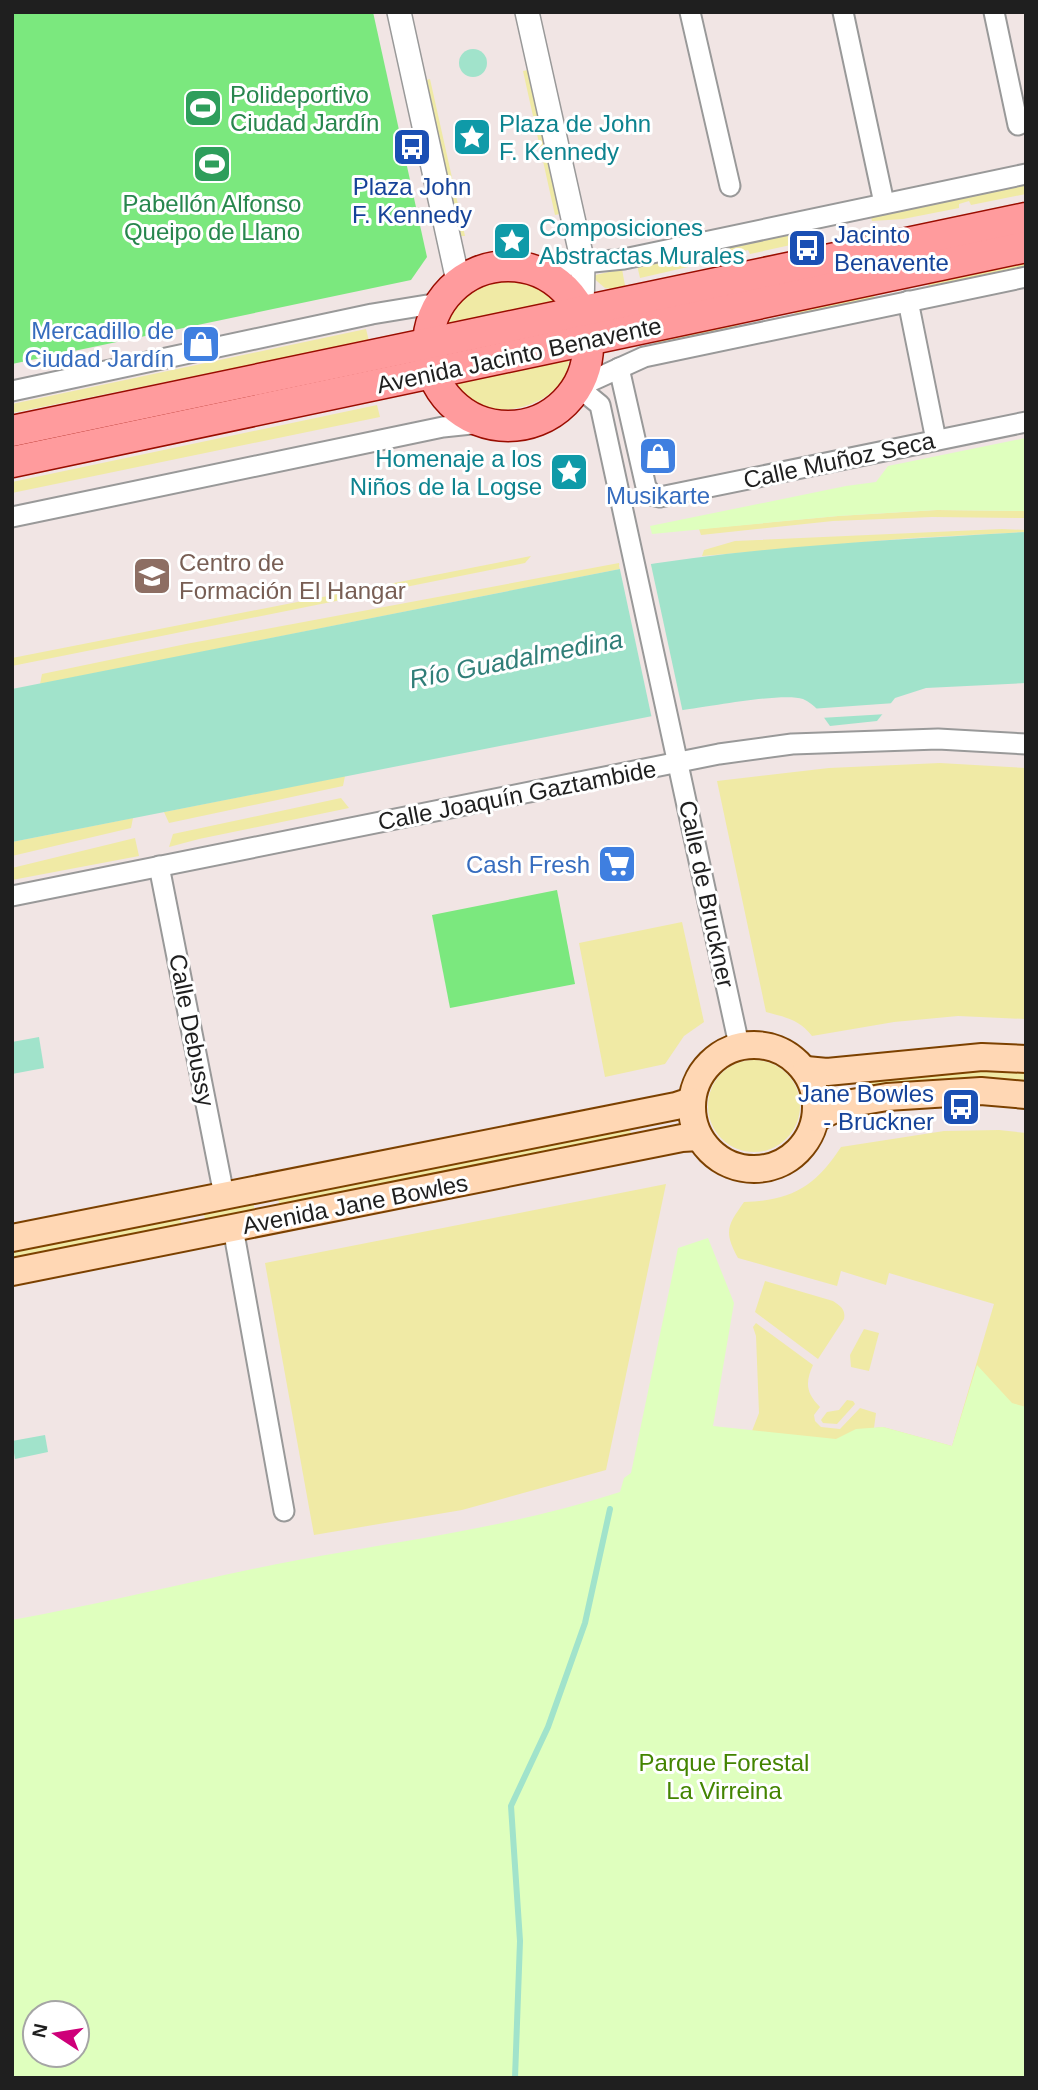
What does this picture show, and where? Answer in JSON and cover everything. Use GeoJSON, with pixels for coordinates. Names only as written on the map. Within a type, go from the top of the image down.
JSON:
{"type":"FeatureCollection","features":[{"type":"Feature","properties":{"kind":"main road","name":"Avenida Jacinto Benavente"},"geometry":{"type":"LineString","coordinates":[[12,462],[429,359],[582,311],[1026,218]]}},
{"type":"Feature","properties":{"kind":"main road","name":"Avenida Jacinto Benavente"},"geometry":{"type":"LineString","coordinates":[[12,431],[429,359],[590,340],[1026,247]]}},
{"type":"Feature","properties":{"kind":"main road"},"geometry":{"type":"LineString","coordinates":[[495,265],[541,271],[565,288],[582,311],[590,340],[587,365],[578,387],[553,414],[518,427],[481,423],[460,412],[443,394],[429,359],[430,323],[449,292],[495,265]]}},
{"type":"Feature","properties":{"kind":"main road"},"geometry":{"type":"LineString","coordinates":[[760,1044],[778,1048],[806,1070],[814,1089],[816,1118],[802,1147],[777,1166],[757,1170],[727,1165],[708,1150],[692,1119],[691,1101],[698,1081],[722,1053],[739,1045],[760,1044]]}},
{"type":"Feature","properties":{"kind":"main road"},"geometry":{"type":"LineString","coordinates":[[806,1070],[827,1072],[982,1057],[1026,1059]]}},
{"type":"Feature","properties":{"kind":"main road"},"geometry":{"type":"LineString","coordinates":[[816,1118],[846,1104],[887,1097],[981,1091],[1026,1095]]}},
{"type":"Feature","properties":{"kind":"main road","name":"Avenida Jane Bowles"},"geometry":{"type":"LineString","coordinates":[[12,1238],[691,1101]]}},
{"type":"Feature","properties":{"kind":"main road","name":"Avenida Jane Bowles"},"geometry":{"type":"LineString","coordinates":[[12,1272],[682,1138],[699,1137]]}},
{"type":"Feature","properties":{"kind":"street"},"geometry":{"type":"LineString","coordinates":[[12,391],[372,314],[449,292],[399,12]]}},
{"type":"Feature","properties":{"kind":"street","name":"Avenida Jacinto Benavente"},"geometry":{"type":"LineString","coordinates":[[527,12],[583,263],[582,311]]}},
{"type":"Feature","properties":{"kind":"street"},"geometry":{"type":"LineString","coordinates":[[690,12],[730,186]]}},
{"type":"Feature","properties":{"kind":"street"},"geometry":{"type":"LineString","coordinates":[[842,12],[884,203]]}},
{"type":"Feature","properties":{"kind":"street"},"geometry":{"type":"LineString","coordinates":[[994,12],[1018,125]]}},
{"type":"Feature","properties":{"kind":"street"},"geometry":{"type":"LineString","coordinates":[[541,271],[624,259],[1026,174]]}},
{"type":"Feature","properties":{"kind":"street","name":"Avenida Jacinto Benavente"},"geometry":{"type":"LineString","coordinates":[[578,387],[644,357],[1026,277]]}},
{"type":"Feature","properties":{"kind":"street"},"geometry":{"type":"LineString","coordinates":[[908,301],[936,440]]}},
{"type":"Feature","properties":{"kind":"street","name":"Calle Muñoz Seca"},"geometry":{"type":"LineString","coordinates":[[619,368],[646,486],[652,495],[660,497],[1026,422]]}},
{"type":"Feature","properties":{"kind":"street","name":"Calle de Bruckner"},"geometry":{"type":"LineString","coordinates":[[578,387],[600,405],[739,1045]]}},
{"type":"Feature","properties":{"kind":"street"},"geometry":{"type":"LineString","coordinates":[[12,517],[443,427],[481,423]]}},
{"type":"Feature","properties":{"kind":"street","name":"Calle Joaquín Gaztambide"},"geometry":{"type":"LineString","coordinates":[[12,895],[679,763],[792,744],[938,739],[1026,744]]}},
{"type":"Feature","properties":{"kind":"street","name":"Calle Debussy"},"geometry":{"type":"LineString","coordinates":[[159,866],[224,1195]]}},
{"type":"Feature","properties":{"kind":"street"},"geometry":{"type":"LineString","coordinates":[[233,1228],[284,1511]]}},
{"type":"Feature","properties":{"kind":"shaded area"},"geometry":{"type":"Polygon","coordinates":[[[528,70],[560,214],[555,215],[523,71],[528,70]]]}},
{"type":"Feature","properties":{"kind":"shaded area"},"geometry":{"type":"Polygon","coordinates":[[[430,79],[465,236],[461,236],[426,80],[430,79]]]}},
{"type":"Feature","properties":{"kind":"shaded area"},"geometry":{"type":"Polygon","coordinates":[[[1026,184],[1026,194],[971,205],[969,201],[959,204],[959,208],[903,219],[872,221],[871,217],[1026,184]]]}},
{"type":"Feature","properties":{"kind":"shaded area"},"geometry":{"type":"Polygon","coordinates":[[[805,229],[809,241],[750,254],[748,250],[736,253],[736,256],[640,278],[637,265],[805,229]]]}},
{"type":"Feature","properties":{"kind":"shaded area"},"geometry":{"type":"Polygon","coordinates":[[[1026,258],[1026,271],[930,291],[927,279],[1026,258]]]}},
{"type":"Feature","properties":{"kind":"shaded area"},"geometry":{"type":"Polygon","coordinates":[[[622,269],[626,291],[605,288],[591,276],[622,269]]]}},
{"type":"Feature","properties":{"kind":"shaded area"},"geometry":{"type":"Polygon","coordinates":[[[509,280],[541,289],[558,301],[558,305],[438,332],[442,309],[450,301],[473,289],[509,280]]]}},
{"type":"Feature","properties":{"kind":"shaded area"},"geometry":{"type":"Polygon","coordinates":[[[873,291],[876,302],[797,320],[793,309],[873,291]]]}},
{"type":"Feature","properties":{"kind":"shaded area"},"geometry":{"type":"Polygon","coordinates":[[[737,320],[739,332],[657,350],[655,338],[737,320]]]}},
{"type":"Feature","properties":{"kind":"shaded area"},"geometry":{"type":"Polygon","coordinates":[[[366,329],[369,341],[12,413],[12,404],[366,329]]]}},
{"type":"Feature","properties":{"kind":"shaded area"},"geometry":{"type":"Polygon","coordinates":[[[557,357],[569,361],[562,381],[551,393],[520,407],[503,410],[472,403],[459,394],[450,380],[557,357]]]}},
{"type":"Feature","properties":{"kind":"shaded area"},"geometry":{"type":"Polygon","coordinates":[[[377,405],[380,417],[12,493],[12,482],[377,405]]]}},
{"type":"Feature","properties":{"kind":"shaded area"},"geometry":{"type":"Polygon","coordinates":[[[937,510],[1026,511],[1026,518],[932,517],[833,521],[701,535],[699,529],[838,516],[937,510]]]}},
{"type":"Feature","properties":{"kind":"shaded area"},"geometry":{"type":"Polygon","coordinates":[[[1002,529],[1026,532],[912,538],[702,556],[704,550],[735,541],[1002,529]]]}},
{"type":"Feature","properties":{"kind":"shaded area"},"geometry":{"type":"Polygon","coordinates":[[[531,556],[525,563],[12,666],[12,658],[531,556]]]}},
{"type":"Feature","properties":{"kind":"shaded area"},"geometry":{"type":"Polygon","coordinates":[[[619,563],[620,569],[40,684],[42,674],[186,644],[619,563]]]}},
{"type":"Feature","properties":{"kind":"shaded area"},"geometry":{"type":"Polygon","coordinates":[[[940,763],[1026,768],[1026,1019],[958,1016],[894,1022],[812,1036],[797,1023],[766,1012],[717,781],[829,768],[940,763]]]}},
{"type":"Feature","properties":{"kind":"shaded area"},"geometry":{"type":"Polygon","coordinates":[[[345,776],[343,786],[169,823],[164,812],[345,776]]]}},
{"type":"Feature","properties":{"kind":"shaded area"},"geometry":{"type":"Polygon","coordinates":[[[341,798],[349,808],[169,847],[173,834],[341,798]]]}},
{"type":"Feature","properties":{"kind":"shaded area"},"geometry":{"type":"Polygon","coordinates":[[[133,818],[131,828],[12,856],[12,842],[133,818]]]}},
{"type":"Feature","properties":{"kind":"shaded area"},"geometry":{"type":"Polygon","coordinates":[[[135,838],[139,856],[12,880],[12,868],[135,838]]]}},
{"type":"Feature","properties":{"kind":"shaded area"},"geometry":{"type":"Polygon","coordinates":[[[682,922],[704,1022],[684,1036],[665,1064],[605,1077],[579,943],[682,922]]]}},
{"type":"Feature","properties":{"kind":"shaded area"},"geometry":{"type":"Polygon","coordinates":[[[754,1060],[772,1064],[786,1074],[796,1088],[800,1106],[796,1124],[786,1138],[772,1148],[754,1152],[736,1148],[722,1138],[712,1124],[708,1106],[712,1088],[722,1074],[736,1064],[754,1060]]]}},
{"type":"Feature","properties":{"kind":"shaded area"},"geometry":{"type":"Polygon","coordinates":[[[966,1069],[1026,1071],[1026,1082],[966,1080],[872,1091],[870,1079],[966,1069]]]}},
{"type":"Feature","properties":{"kind":"shaded area"},"geometry":{"type":"Polygon","coordinates":[[[629,1126],[632,1137],[280,1207],[277,1195],[629,1126]]]}},
{"type":"Feature","properties":{"kind":"shaded area"},"geometry":{"type":"Polygon","coordinates":[[[999,1130],[1026,1133],[1026,1652],[752,1431],[759,1413],[756,1336],[753,1327],[756,1323],[813,1365],[808,1388],[820,1407],[814,1415],[815,1421],[821,1427],[840,1429],[860,1408],[876,1413],[874,1428],[883,1427],[952,1446],[994,1304],[889,1273],[886,1285],[841,1271],[837,1286],[738,1258],[729,1234],[731,1223],[744,1202],[775,1198],[801,1189],[822,1172],[841,1147],[944,1131],[999,1130]]]}},
{"type":"Feature","properties":{"kind":"shaded area"},"geometry":{"type":"Polygon","coordinates":[[[666,1184],[606,1470],[462,1510],[314,1535],[265,1263],[666,1184]]]}},
{"type":"Feature","properties":{"kind":"shaded area"},"geometry":{"type":"Polygon","coordinates":[[[253,1200],[255,1212],[206,1222],[203,1211],[253,1200]]]}},
{"type":"Feature","properties":{"kind":"shaded area"},"geometry":{"type":"Polygon","coordinates":[[[180,1215],[182,1227],[12,1260],[12,1248],[180,1215]]]}},
{"type":"Feature","properties":{"kind":"shaded area"},"geometry":{"type":"Polygon","coordinates":[[[765,1281],[833,1301],[842,1308],[844,1319],[818,1359],[755,1312],[765,1281]]]}},
{"type":"Feature","properties":{"kind":"shaded area"},"geometry":{"type":"Polygon","coordinates":[[[864,1329],[879,1333],[869,1371],[851,1367],[850,1355],[864,1329]]]}},
{"type":"Feature","properties":{"kind":"shaded area"},"geometry":{"type":"Polygon","coordinates":[[[847,1400],[855,1404],[837,1424],[823,1423],[821,1420],[827,1412],[839,1410],[847,1400]]]}},
{"type":"Feature","properties":{"kind":"green space","name":"Polideportivo Ciudad Jardín"},"geometry":{"type":"Polygon","coordinates":[[[12,12],[373,12],[427,257],[411,280],[12,364],[12,12]]]}},
{"type":"Feature","properties":{"kind":"green space"},"geometry":{"type":"Polygon","coordinates":[[[1026,438],[1026,511],[937,510],[838,516],[652,534],[650,526],[876,482],[888,466],[1026,438]]]}},
{"type":"Feature","properties":{"kind":"green space"},"geometry":{"type":"Polygon","coordinates":[[[557,890],[575,984],[450,1008],[432,915],[557,890]]]}},
{"type":"Feature","properties":{"kind":"green space","name":"Parque Forestal La Virreina"},"geometry":{"type":"Polygon","coordinates":[[[708,1238],[734,1303],[713,1426],[836,1439],[856,1429],[883,1427],[952,1446],[977,1365],[1012,1403],[1026,1407],[1026,2078],[12,2078],[12,1620],[262,1567],[541,1514],[620,1492],[624,1478],[631,1473],[678,1248],[708,1238]]]}},
{"type":"Feature","properties":{"kind":"water"},"geometry":{"type":"Polygon","coordinates":[[[473,49],[483,53],[487,63],[483,73],[473,77],[463,73],[459,63],[463,53],[473,49]]]}},
{"type":"Feature","properties":{"kind":"water","name":"Río Guadalmedina"},"geometry":{"type":"Polygon","coordinates":[[[1026,532],[1026,683],[926,688],[895,698],[877,721],[830,726],[811,704],[793,697],[683,710],[12,842],[12,689],[670,561],[822,545],[1026,532]]]}},
{"type":"Feature","properties":{"kind":"water"},"geometry":{"type":"Polygon","coordinates":[[[39,1037],[44,1068],[12,1074],[12,1042],[39,1037]]]}},
{"type":"Feature","properties":{"kind":"water"},"geometry":{"type":"Polygon","coordinates":[[[45,1435],[48,1452],[15,1459],[12,1441],[45,1435]]]}},
{"type":"Feature","properties":{"kind":"pier"},"geometry":{"type":"Polygon","coordinates":[[[650,560],[683,713],[652,719],[619,565],[650,560]]]}},
{"type":"Feature","properties":{"kind":"pier"},"geometry":{"type":"Polygon","coordinates":[[[895,703],[887,714],[820,718],[810,709],[895,703]]]}},
{"type":"Feature","properties":{"kind":"waterway"},"geometry":{"type":"LineString","coordinates":[[515,2078],[520,1941],[511,1806],[548,1727],[585,1623],[610,1509]]}},
{"type":"Feature","properties":{"kind":"place","name":"Polideportivo Ciudad Jardín"},"geometry":{"type":"Point","coordinates":[203,108]}},
{"type":"Feature","properties":{"kind":"place","name":"Plaza de John F. Kennedy"},"geometry":{"type":"Point","coordinates":[472,137]}},
{"type":"Feature","properties":{"kind":"place","name":"Plaza John F. Kennedy"},"geometry":{"type":"Point","coordinates":[412,147]}},
{"type":"Feature","properties":{"kind":"place","name":"Pabellón Alfonso Queipo de Llano"},"geometry":{"type":"Point","coordinates":[212,164]}},
{"type":"Feature","properties":{"kind":"place","name":"Composiciones Abstractas Murales"},"geometry":{"type":"Point","coordinates":[512,241]}},
{"type":"Feature","properties":{"kind":"place","name":"Jacinto Benavente"},"geometry":{"type":"Point","coordinates":[807,248]}},
{"type":"Feature","properties":{"kind":"place","name":"Mercadillo de Ciudad Jardín"},"geometry":{"type":"Point","coordinates":[201,344]}},
{"type":"Feature","properties":{"kind":"place","name":"Musikarte"},"geometry":{"type":"Point","coordinates":[658,456]}},
{"type":"Feature","properties":{"kind":"place","name":"Homenaje a los Niños de la Logse"},"geometry":{"type":"Point","coordinates":[569,472]}},
{"type":"Feature","properties":{"kind":"place","name":"Centro de Formación El Hangar"},"geometry":{"type":"Point","coordinates":[152,576]}},
{"type":"Feature","properties":{"kind":"place","name":"Cash Fresh"},"geometry":{"type":"Point","coordinates":[617,864]}},
{"type":"Feature","properties":{"kind":"place","name":"Jane Bowles - Bruckner"},"geometry":{"type":"Point","coordinates":[961,1107]}}]}
